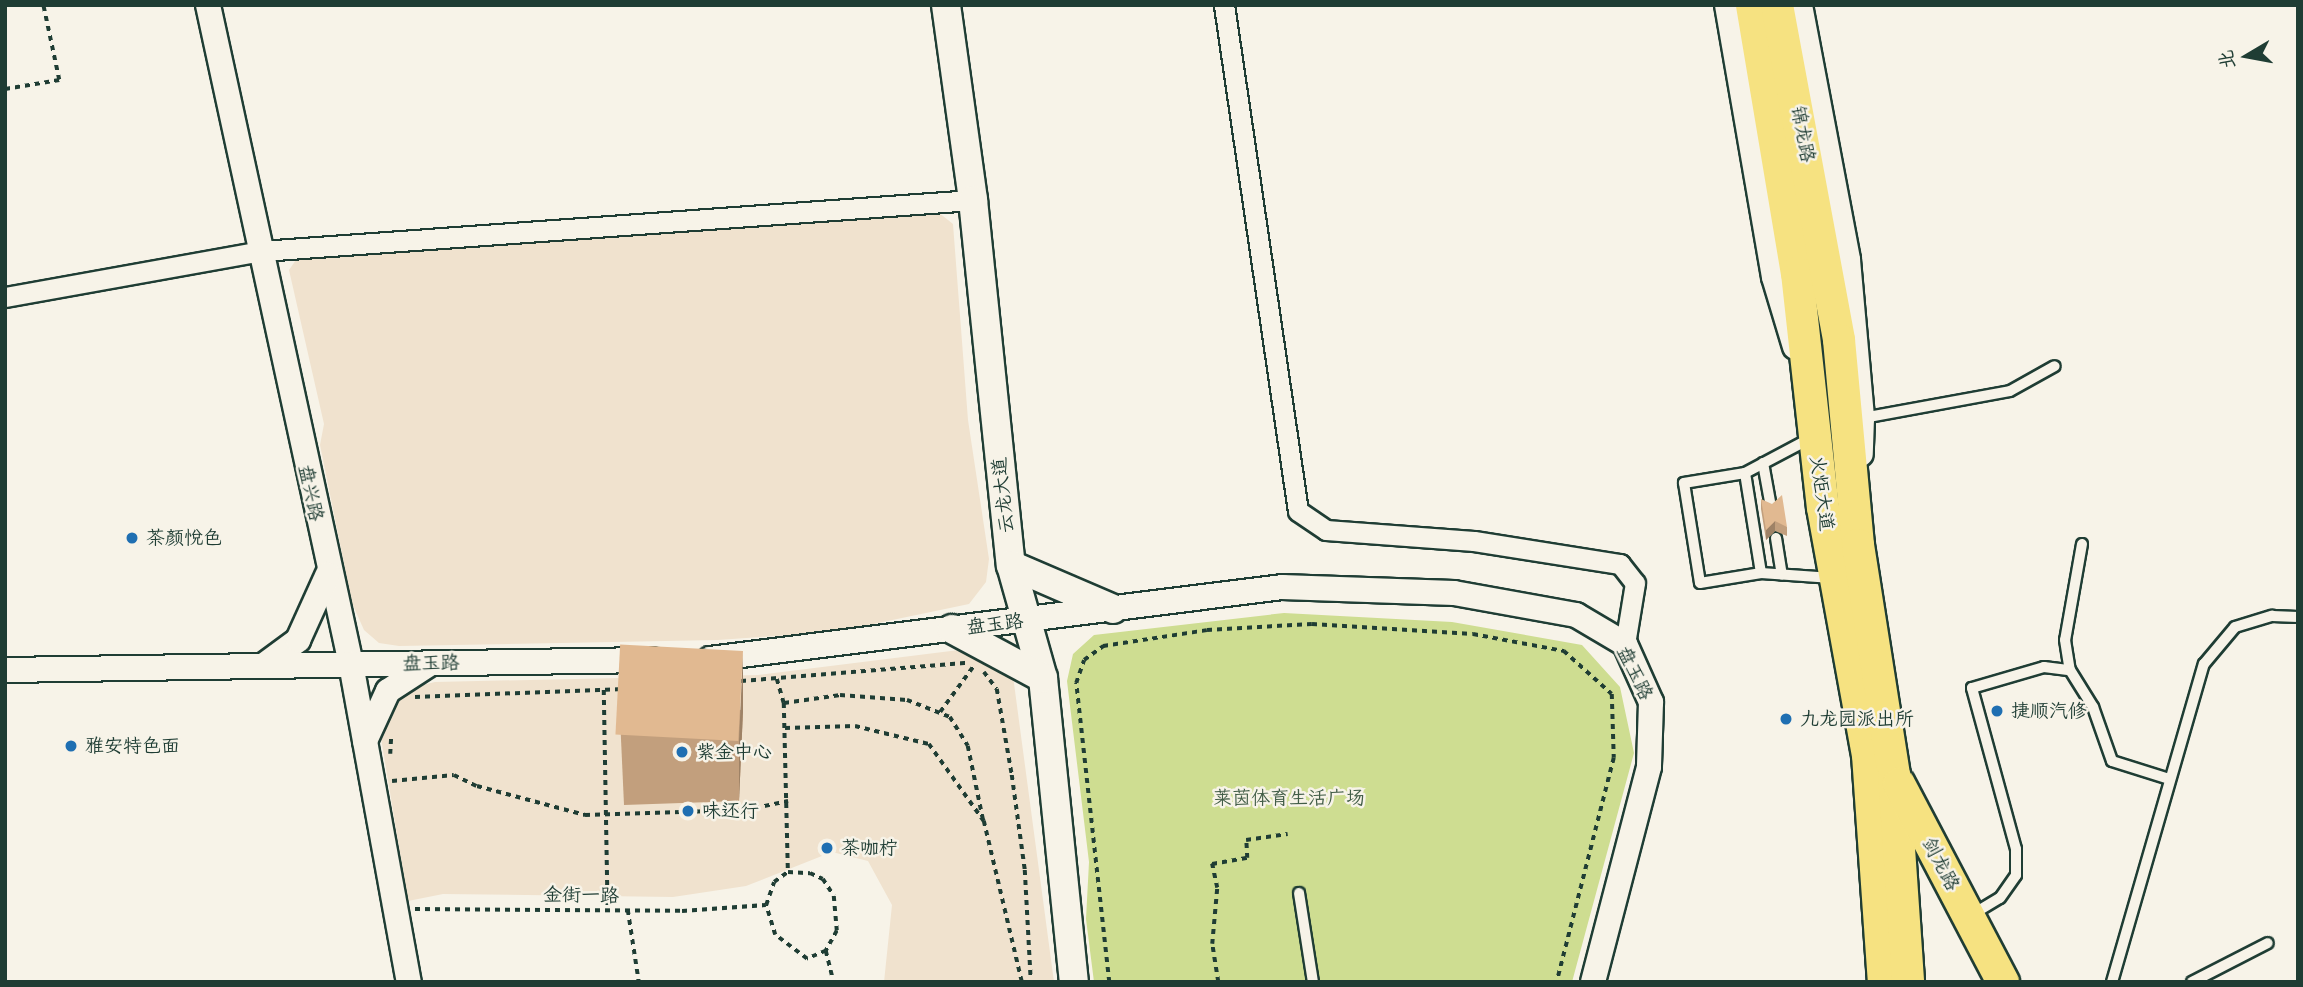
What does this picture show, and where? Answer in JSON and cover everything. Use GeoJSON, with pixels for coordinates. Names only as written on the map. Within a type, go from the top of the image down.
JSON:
{"type":"FeatureCollection","features":[{"type":"Feature","properties":{"kind":"main road","name":"云龙大道"},"geometry":{"type":"LineString","coordinates":[[946,5],[973,200],[1011,565],[1044,678],[1074,982]]}},
{"type":"Feature","properties":{"kind":"main road","name":"火炬大道"},"geometry":{"type":"LineString","coordinates":[[1752,5],[1797,273],[1814,436],[1835,578],[1868,755],[1884,982]]}},
{"type":"Feature","properties":{"kind":"main road","name":"锦龙路"},"geometry":{"type":"LineString","coordinates":[[1777,5],[1828,264]]}},
{"type":"Feature","properties":{"kind":"main road","name":"火炬大道"},"geometry":{"type":"LineString","coordinates":[[1828,264],[1857,545],[1894,775],[1908,982]]}},
{"type":"Feature","properties":{"kind":"main road"},"geometry":{"type":"LineString","coordinates":[[1011,565],[1113,609]]}},
{"type":"Feature","properties":{"kind":"main road"},"geometry":{"type":"LineString","coordinates":[[952,629],[1044,678]]}},
{"type":"Feature","properties":{"kind":"main road","name":"剑龙路"},"geometry":{"type":"LineString","coordinates":[[1868,755],[1894,775],[2003,982]]}},
{"type":"Feature","properties":{"kind":"street","name":"盘兴路"},"geometry":{"type":"LineString","coordinates":[[208,5],[328,574],[351,664],[365,741],[383,779],[395,913],[409,982]]}},
{"type":"Feature","properties":{"kind":"street"},"geometry":{"type":"LineString","coordinates":[[1224,5],[1298,511],[1326,530],[1474,541],[1620,564],[1635,583],[1635,605],[1625,644]]}},
{"type":"Feature","properties":{"kind":"street"},"geometry":{"type":"LineString","coordinates":[[1727,5],[1774,277],[1811,397]]}},
{"type":"Feature","properties":{"kind":"street"},"geometry":{"type":"LineString","coordinates":[[1800,5],[1848,260],[1862,418],[1857,545]]}},
{"type":"Feature","properties":{"kind":"street"},"geometry":{"type":"LineString","coordinates":[[5,297],[261,251],[973,200]]}},
{"type":"Feature","properties":{"kind":"street"},"geometry":{"type":"LineString","coordinates":[[263,666],[298,640],[328,574]]}},
{"type":"Feature","properties":{"kind":"street","name":"盘玉路"},"geometry":{"type":"LineString","coordinates":[[5,670],[720,659],[1282,587],[1454,593],[1576,615],[1625,644],[1651,702],[1648,767],[1593,982]]}},
{"type":"Feature","properties":{"kind":"street"},"geometry":{"type":"LineString","coordinates":[[365,741],[388,691],[432,663]]}},
{"type":"Feature","properties":{"kind":"lane"},"geometry":{"type":"LineString","coordinates":[[1862,418],[2010,391],[2055,366]]}},
{"type":"Feature","properties":{"kind":"lane"},"geometry":{"type":"LineString","coordinates":[[1814,436],[1745,473],[1684,483],[1700,583],[1761,573],[1835,578]]}},
{"type":"Feature","properties":{"kind":"lane"},"geometry":{"type":"LineString","coordinates":[[1763,463],[1771,507]]}},
{"type":"Feature","properties":{"kind":"lane"},"geometry":{"type":"LineString","coordinates":[[1745,473],[1761,573]]}},
{"type":"Feature","properties":{"kind":"lane"},"geometry":{"type":"LineString","coordinates":[[1776,538],[1782,575]]}},
{"type":"Feature","properties":{"kind":"lane"},"geometry":{"type":"LineString","coordinates":[[2082,544],[2065,640],[2070,670],[2093,707],[2112,761],[2169,779]]}},
{"type":"Feature","properties":{"kind":"lane"},"geometry":{"type":"LineString","coordinates":[[2112,982],[2204,664],[2218,643],[2235,627],[2254,619],[2298,617]]}},
{"type":"Feature","properties":{"kind":"lane"},"geometry":{"type":"LineString","coordinates":[[1969,916],[2000,898],[2016,875],[2016,849],[1972,688],[2043,667],[2070,670]]}},
{"type":"Feature","properties":{"kind":"lane"},"geometry":{"type":"LineString","coordinates":[[1299,892],[1313,982]]}},
{"type":"Feature","properties":{"kind":"lane"},"geometry":{"type":"LineString","coordinates":[[2192,982],[2268,943]]}},
{"type":"Feature","properties":{"kind":"path"},"geometry":{"type":"LineString","coordinates":[[5,89],[59,80],[43,5]]}},
{"type":"Feature","properties":{"kind":"path"},"geometry":{"type":"LineString","coordinates":[[1109,982],[1076,683],[1084,660],[1103,646],[1207,630],[1312,624],[1473,634],[1564,651],[1612,694],[1614,758],[1557,982]]}},
{"type":"Feature","properties":{"kind":"path"},"geometry":{"type":"LineString","coordinates":[[736,682],[976,662]]}},
{"type":"Feature","properties":{"kind":"path"},"geometry":{"type":"LineString","coordinates":[[940,712],[976,662]]}},
{"type":"Feature","properties":{"kind":"path"},"geometry":{"type":"LineString","coordinates":[[976,662],[997,689],[1025,870],[1031,982]]}},
{"type":"Feature","properties":{"kind":"path"},"geometry":{"type":"LineString","coordinates":[[777,679],[784,703],[788,872]]}},
{"type":"Feature","properties":{"kind":"path"},"geometry":{"type":"LineString","coordinates":[[411,698],[627,689]]}},
{"type":"Feature","properties":{"kind":"path"},"geometry":{"type":"LineString","coordinates":[[604,690],[608,909]]}},
{"type":"Feature","properties":{"kind":"path"},"geometry":{"type":"LineString","coordinates":[[784,703],[840,695],[907,700],[950,717],[968,746],[1022,982]]}},
{"type":"Feature","properties":{"kind":"path"},"geometry":{"type":"LineString","coordinates":[[785,728],[855,726],[929,744],[984,821]]}},
{"type":"Feature","properties":{"kind":"path"},"geometry":{"type":"LineString","coordinates":[[390,757],[391,732]]}},
{"type":"Feature","properties":{"kind":"path"},"geometry":{"type":"LineString","coordinates":[[383,779],[454,775],[477,786],[585,815],[745,810],[788,800]]}},
{"type":"Feature","properties":{"kind":"path"},"geometry":{"type":"LineString","coordinates":[[1218,982],[1212,944],[1217,888],[1212,864],[1247,858],[1246,840],[1288,834]]}},
{"type":"Feature","properties":{"kind":"path"},"geometry":{"type":"LineString","coordinates":[[788,872],[810,873],[822,879],[834,896],[837,931],[826,951],[807,958],[785,946],[775,936],[766,905],[774,882],[788,872]]}},
{"type":"Feature","properties":{"kind":"path","name":"金街一路"},"geometry":{"type":"LineString","coordinates":[[395,913],[433,906],[628,910],[766,905]]}},
{"type":"Feature","properties":{"kind":"path"},"geometry":{"type":"LineString","coordinates":[[628,910],[639,982]]}},
{"type":"Feature","properties":{"kind":"path"},"geometry":{"type":"LineString","coordinates":[[826,951],[834,982]]}},
{"type":"Feature","properties":{"kind":"shaded area"},"geometry":{"type":"Polygon","coordinates":[[[938,212],[953,224],[968,420],[989,559],[986,582],[969,604],[835,632],[718,640],[399,646],[379,643],[364,630],[352,603],[320,445],[324,424],[289,270],[298,257],[938,212]]]}},
{"type":"Feature","properties":{"kind":"shaded area"},"geometry":{"type":"Polygon","coordinates":[[[959,650],[992,657],[1013,676],[1054,982],[884,982],[892,905],[868,861],[832,852],[746,886],[673,897],[443,894],[408,901],[381,738],[387,709],[405,689],[435,682],[758,675],[959,650]]]}},
{"type":"Feature","properties":{"kind":"green space","name":"莱茵体育生活广场"},"geometry":{"type":"Polygon","coordinates":[[[1284,613],[1452,622],[1582,645],[1620,687],[1634,753],[1572,982],[1094,982],[1086,919],[1089,862],[1067,681],[1073,654],[1094,635],[1284,613]]]}},
{"type":"Feature","properties":{"kind":"building"},"geometry":{"type":"Polygon","coordinates":[[[1782,495],[1787,527],[1775,521],[1766,530],[1761,499],[1772,504],[1782,495]]]}},
{"type":"Feature","properties":{"kind":"building"},"geometry":{"type":"Polygon","coordinates":[[[620,645],[743,651],[738,741],[615,734],[620,645]]]}},
{"type":"Feature","properties":{"kind":"place","name":"茶颜悦色"},"geometry":{"type":"Point","coordinates":[132,538]}},
{"type":"Feature","properties":{"kind":"place","name":"捷顺汽修"},"geometry":{"type":"Point","coordinates":[1997,711]}},
{"type":"Feature","properties":{"kind":"place","name":"九龙园派出所"},"geometry":{"type":"Point","coordinates":[1786,719]}},
{"type":"Feature","properties":{"kind":"place","name":"雅安特色面"},"geometry":{"type":"Point","coordinates":[71,746]}},
{"type":"Feature","properties":{"kind":"place","name":"紫金中心"},"geometry":{"type":"Point","coordinates":[682,752]}},
{"type":"Feature","properties":{"kind":"place","name":"味还行"},"geometry":{"type":"Point","coordinates":[688,811]}},
{"type":"Feature","properties":{"kind":"place","name":"茶咖柠"},"geometry":{"type":"Point","coordinates":[827,848]}}]}
